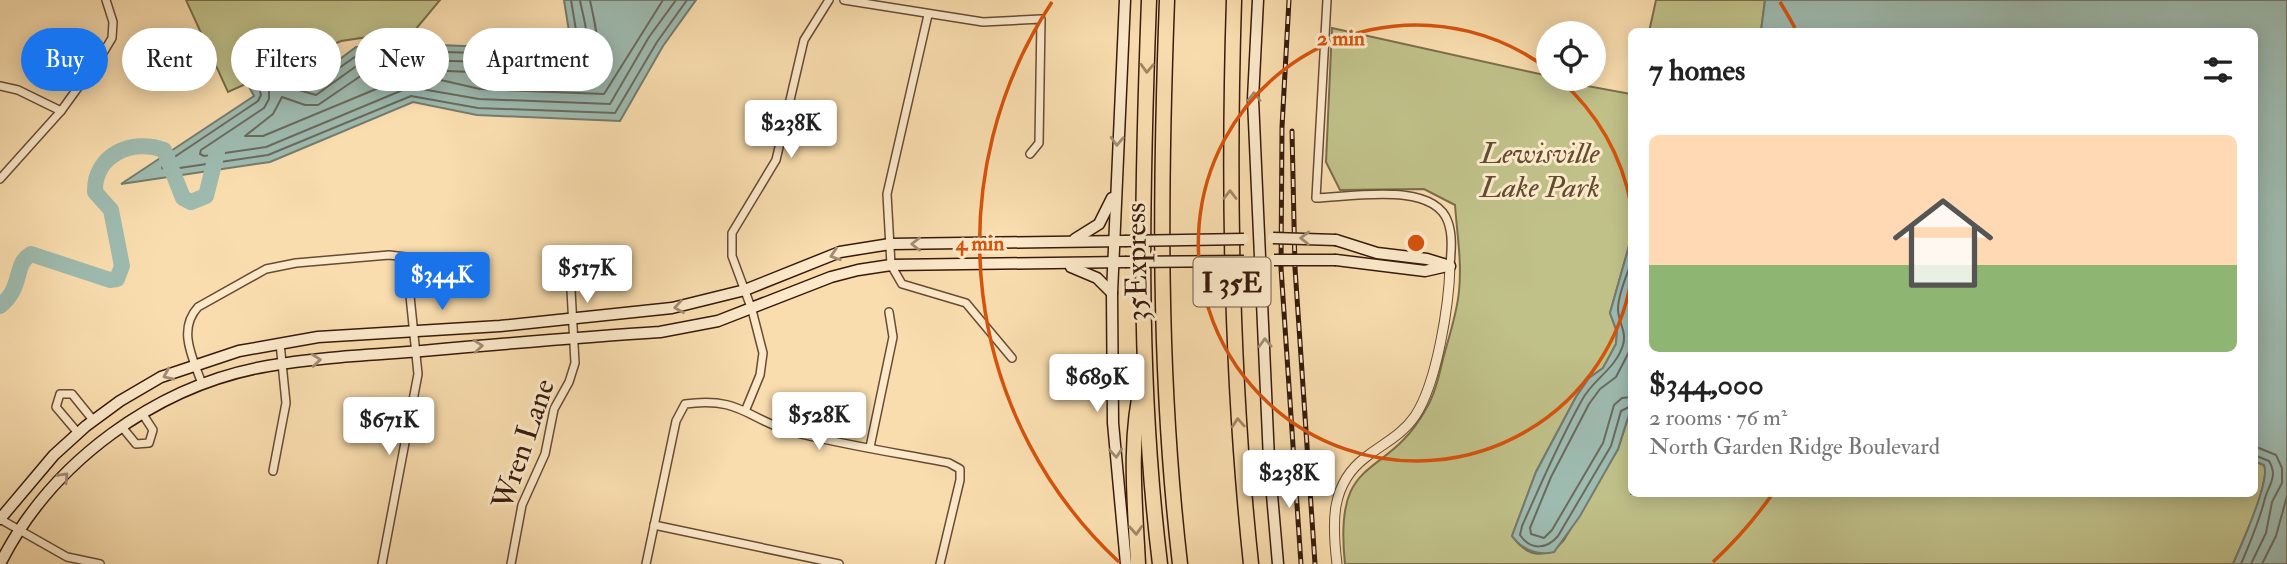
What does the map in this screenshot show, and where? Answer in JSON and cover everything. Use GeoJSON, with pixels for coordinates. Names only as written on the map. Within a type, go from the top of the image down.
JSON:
{"type":"FeatureCollection","features":[{"type":"Feature","properties":{"kind":"highway"},"geometry":{"type":"LineString","coordinates":[[1149,0],[1141,205],[1147,365],[1160,564]]}},
{"type":"Feature","properties":{"kind":"highway","name":"35Express"},"geometry":{"type":"LineString","coordinates":[[1167,0],[1160,236],[1167,411],[1180,564]]}},
{"type":"Feature","properties":{"kind":"highway","name":"I 35E"},"geometry":{"type":"LineString","coordinates":[[1234,0],[1230,200],[1232,285],[1238,418],[1251,564]]}},
{"type":"Feature","properties":{"kind":"highway"},"geometry":{"type":"LineString","coordinates":[[1139,564],[1135,499],[1135,410],[1147,365]]}},
{"type":"Feature","properties":{"kind":"main road"},"geometry":{"type":"LineString","coordinates":[[1125,0],[1114,192],[1112,293],[1113,423],[1126,564]]}},
{"type":"Feature","properties":{"kind":"main road"},"geometry":{"type":"LineString","coordinates":[[1258,0],[1253,99],[1269,460],[1278,564]]}},
{"type":"Feature","properties":{"kind":"main road"},"geometry":{"type":"LineString","coordinates":[[1067,242],[1098,226],[1114,192]]}},
{"type":"Feature","properties":{"kind":"main road"},"geometry":{"type":"LineString","coordinates":[[0,519],[35,475],[78,433],[93,420],[161,377],[195,363],[280,342],[571,319],[672,308],[745,290],[840,252],[890,244],[1261,238],[1336,240],[1377,253],[1427,259],[1450,266]]}},
{"type":"Feature","properties":{"kind":"main road"},"geometry":{"type":"LineString","coordinates":[[0,564],[20,530],[56,486],[122,427],[142,413],[202,384],[283,364],[660,332],[718,321],[752,310],[844,272],[891,265],[1336,260],[1425,271],[1450,266]]}},
{"type":"Feature","properties":{"kind":"main road"},"geometry":{"type":"LineString","coordinates":[[1061,264],[1097,278],[1112,293]]}},
{"type":"Feature","properties":{"kind":"street"},"geometry":{"type":"LineString","coordinates":[[0,179],[61,111],[112,38],[113,22],[106,0]]}},
{"type":"Feature","properties":{"kind":"street"},"geometry":{"type":"LineString","coordinates":[[746,409],[763,365],[752,310],[732,256],[732,233],[776,160],[801,50],[829,0]]}},
{"type":"Feature","properties":{"kind":"street"},"geometry":{"type":"LineString","coordinates":[[844,0],[983,22],[1041,19],[1039,143],[1030,154]]}},
{"type":"Feature","properties":{"kind":"street"},"geometry":{"type":"LineString","coordinates":[[1327,0],[1316,198],[1408,195],[1429,200],[1443,213],[1448,223],[1450,266],[1447,313],[1419,410],[1402,432],[1353,469],[1337,496],[1333,524],[1337,564]]}},
{"type":"Feature","properties":{"kind":"street"},"geometry":{"type":"LineString","coordinates":[[928,15],[887,194],[891,265],[902,284],[966,303],[1012,358]]}},
{"type":"Feature","properties":{"kind":"street"},"geometry":{"type":"LineString","coordinates":[[0,86],[18,90],[61,111]]}},
{"type":"Feature","properties":{"kind":"street"},"geometry":{"type":"LineString","coordinates":[[202,384],[186,331],[190,316],[198,307],[255,274],[296,263],[389,255],[406,257],[417,351],[416,398],[382,564]]}},
{"type":"Feature","properties":{"kind":"street","name":"Wren Lane"},"geometry":{"type":"LineString","coordinates":[[511,564],[522,505],[545,454],[554,409],[569,382],[575,363],[571,290],[582,267]]}},
{"type":"Feature","properties":{"kind":"street"},"geometry":{"type":"LineString","coordinates":[[870,447],[893,337],[889,312]]}},
{"type":"Feature","properties":{"kind":"street"},"geometry":{"type":"LineString","coordinates":[[273,471],[286,403],[280,342]]}},
{"type":"Feature","properties":{"kind":"street"},"geometry":{"type":"LineString","coordinates":[[78,433],[56,407],[60,394],[72,394],[93,420]]}},
{"type":"Feature","properties":{"kind":"street"},"geometry":{"type":"LineString","coordinates":[[646,564],[677,421],[685,404],[726,403],[746,409],[786,430],[948,463],[960,469],[940,564]]}},
{"type":"Feature","properties":{"kind":"street"},"geometry":{"type":"LineString","coordinates":[[122,427],[136,444],[149,443],[154,433],[142,413]]}},
{"type":"Feature","properties":{"kind":"street"},"geometry":{"type":"LineString","coordinates":[[0,519],[67,557],[100,564]]}},
{"type":"Feature","properties":{"kind":"street"},"geometry":{"type":"LineString","coordinates":[[654,525],[839,564]]}},
{"type":"Feature","properties":{"kind":"green space"},"geometry":{"type":"Polygon","coordinates":[[[186,0],[440,0],[417,28],[355,28],[355,39],[341,41],[341,28],[231,28],[231,91],[228,92],[217,68],[217,28],[199,28],[186,0]]]}},
{"type":"Feature","properties":{"kind":"green space"},"geometry":{"type":"Polygon","coordinates":[[[1656,0],[1765,0],[1761,28],[1650,28],[1656,0]]]}},
{"type":"Feature","properties":{"kind":"green space","name":"Lewisville Lake Park"},"geometry":{"type":"Polygon","coordinates":[[[1332,28],[1536,73],[1536,91],[1606,89],[1628,93],[1628,250],[1610,313],[1617,332],[1616,344],[1603,368],[1589,378],[1576,397],[1536,472],[1512,536],[1524,549],[1531,552],[1538,554],[1551,551],[1564,540],[1618,449],[1628,417],[1628,497],[2258,497],[2258,463],[2264,465],[2265,473],[2254,513],[2233,564],[1345,564],[1343,528],[1347,502],[1355,484],[1410,432],[1429,403],[1455,317],[1460,270],[1455,205],[1424,189],[1340,190],[1326,162],[1332,28]]]}},
{"type":"Feature","properties":{"kind":"water"},"geometry":{"type":"Polygon","coordinates":[[[564,0],[696,0],[663,46],[620,121],[477,115],[413,102],[270,162],[121,184],[254,96],[251,91],[341,91],[341,58],[355,48],[355,91],[449,91],[449,45],[463,46],[463,91],[613,91],[613,28],[568,28],[564,0]]]}},
{"type":"Feature","properties":{"kind":"water"},"geometry":{"type":"Polygon","coordinates":[[[1765,0],[2287,0],[2287,564],[2233,564],[2254,513],[2265,473],[2264,465],[2258,463],[2258,28],[1761,28],[1765,0]]]}},
{"type":"Feature","properties":{"kind":"water"},"geometry":{"type":"Polygon","coordinates":[[[1628,250],[1628,417],[1618,449],[1580,516],[1554,552],[1531,551],[1512,536],[1536,472],[1576,397],[1589,378],[1603,368],[1616,344],[1617,332],[1610,313],[1628,250]]]}},
{"type":"Feature","properties":{"kind":"waterway"},"geometry":{"type":"LineString","coordinates":[[0,306],[16,284],[25,258],[31,254],[110,280],[117,279],[122,266],[111,210],[95,192],[96,179],[108,159],[128,148],[140,146],[164,150],[183,198],[191,202],[206,196],[217,152]]}},
{"type":"Feature","properties":{"kind":"railway"},"geometry":{"type":"LineString","coordinates":[[1289,0],[1282,127],[1281,268],[1301,564]]}},
{"type":"Feature","properties":{"kind":"railway"},"geometry":{"type":"LineString","coordinates":[[1292,131],[1295,268],[1315,564]]}}]}
